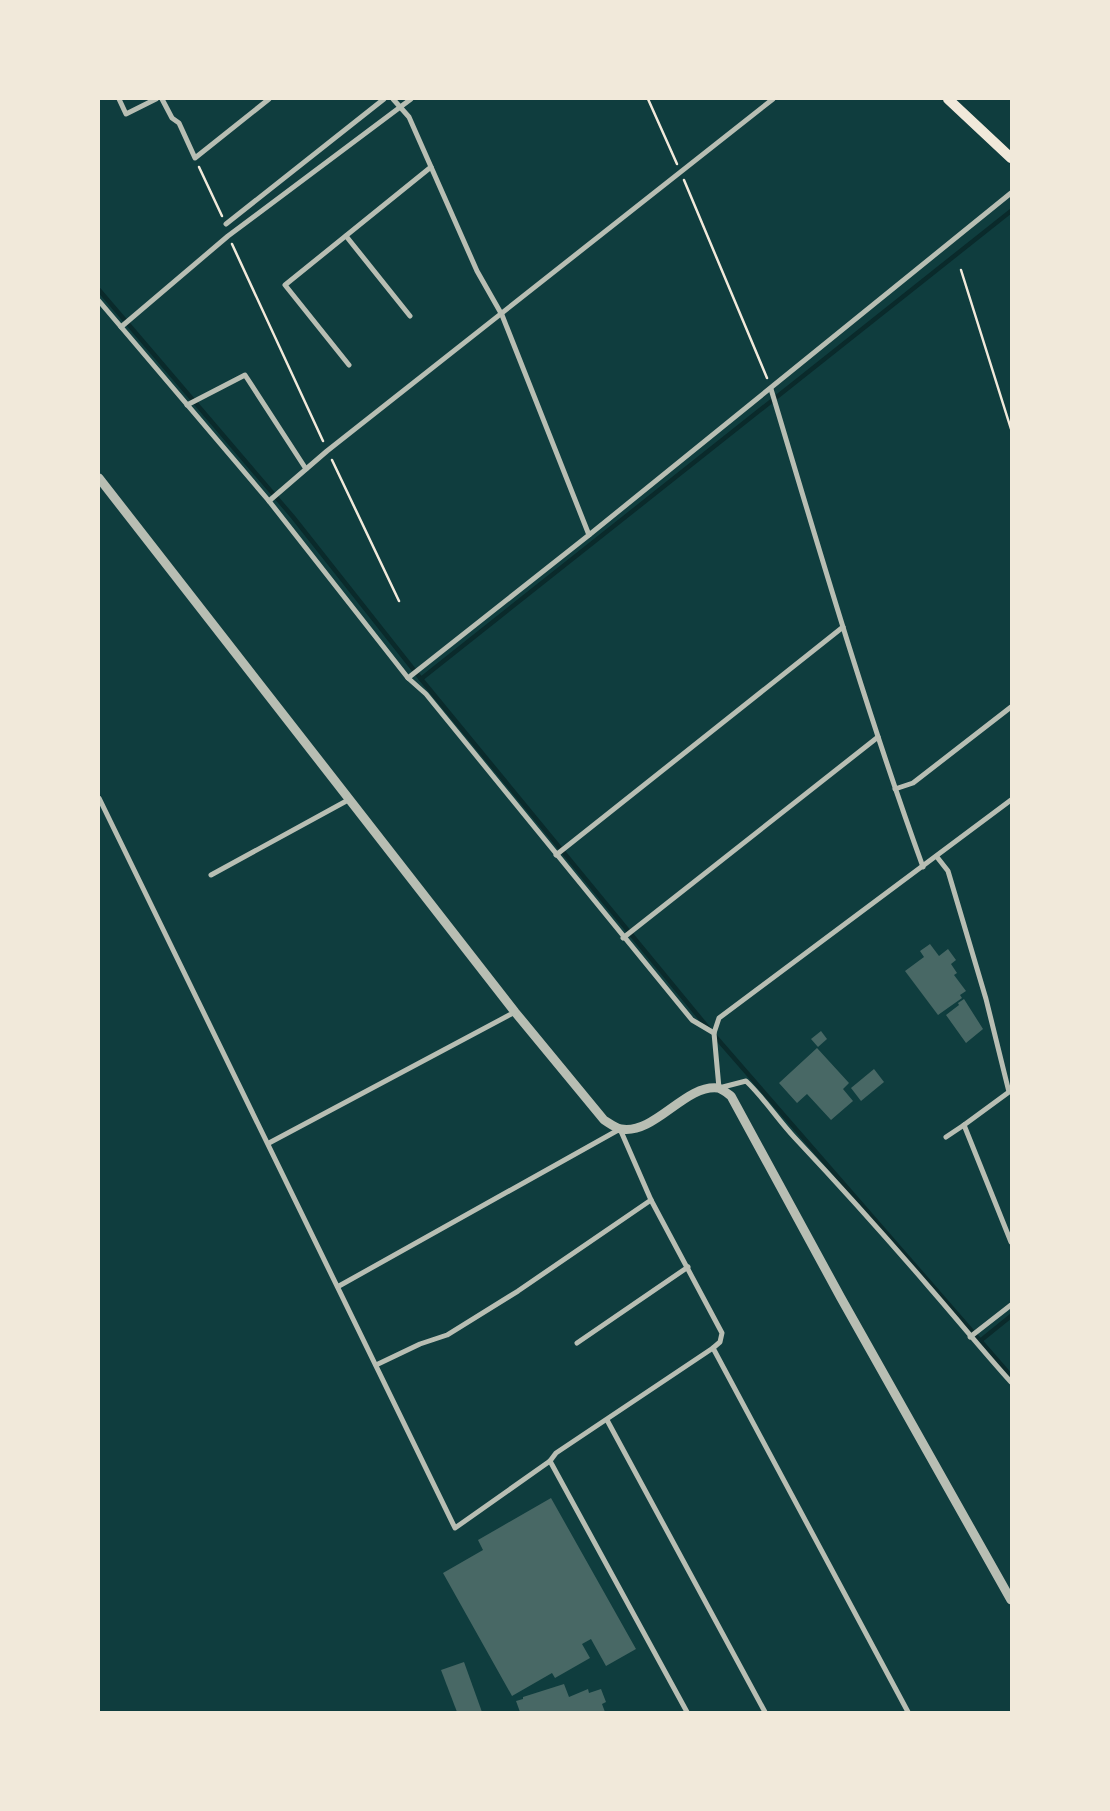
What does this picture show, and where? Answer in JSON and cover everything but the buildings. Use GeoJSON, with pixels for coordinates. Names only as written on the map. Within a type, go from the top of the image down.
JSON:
{"type":"FeatureCollection","features":[{"type":"Feature","properties":{"kind":"main road"},"geometry":{"type":"LineString","coordinates":[[948,99],[1011,158]]}},
{"type":"Feature","properties":{"kind":"street"},"geometry":{"type":"LineString","coordinates":[[119,99],[126,114],[156,99]]}},
{"type":"Feature","properties":{"kind":"street"},"geometry":{"type":"LineString","coordinates":[[162,99],[172,118],[179,123],[195,158],[269,99]]}},
{"type":"Feature","properties":{"kind":"street"},"geometry":{"type":"LineString","coordinates":[[226,224],[384,99]]}},
{"type":"Feature","properties":{"kind":"street"},"geometry":{"type":"LineString","coordinates":[[394,99],[409,117],[477,271],[502,315],[589,535]]}},
{"type":"Feature","properties":{"kind":"street"},"geometry":{"type":"LineString","coordinates":[[121,327],[228,236],[411,99]]}},
{"type":"Feature","properties":{"kind":"street"},"geometry":{"type":"LineString","coordinates":[[269,501],[327,451],[502,315],[680,171],[773,99]]}},
{"type":"Feature","properties":{"kind":"street"},"geometry":{"type":"LineString","coordinates":[[349,365],[286,285],[431,167]]}},
{"type":"Feature","properties":{"kind":"street"},"geometry":{"type":"LineString","coordinates":[[408,678],[771,389],[1011,192]]}},
{"type":"Feature","properties":{"kind":"street"},"geometry":{"type":"LineString","coordinates":[[346,236],[410,316]]}},
{"type":"Feature","properties":{"kind":"street"},"geometry":{"type":"LineString","coordinates":[[99,301],[269,501],[408,678],[426,694],[623,938],[692,1020],[714,1033]]}},
{"type":"Feature","properties":{"kind":"street"},"geometry":{"type":"LineString","coordinates":[[187,406],[245,375],[306,469]]}},
{"type":"Feature","properties":{"kind":"street"},"geometry":{"type":"LineString","coordinates":[[771,389],[843,628],[895,789],[924,867]]}},
{"type":"Feature","properties":{"kind":"street"},"geometry":{"type":"LineString","coordinates":[[99,478],[591,1107],[604,1120],[620,1129],[651,1200],[722,1333],[720,1342],[556,1453],[550,1461],[455,1528],[339,1286],[99,798]]}},
{"type":"Feature","properties":{"kind":"street"},"geometry":{"type":"LineString","coordinates":[[556,855],[843,628]]}},
{"type":"Feature","properties":{"kind":"street"},"geometry":{"type":"LineString","coordinates":[[895,789],[913,783],[1011,707]]}},
{"type":"Feature","properties":{"kind":"street"},"geometry":{"type":"LineString","coordinates":[[623,938],[878,737]]}},
{"type":"Feature","properties":{"kind":"street"},"geometry":{"type":"LineString","coordinates":[[211,875],[350,799]]}},
{"type":"Feature","properties":{"kind":"street"},"geometry":{"type":"LineString","coordinates":[[1011,800],[938,857],[719,1018],[714,1033],[720,1088],[731,1096],[841,1298],[1011,1600]]}},
{"type":"Feature","properties":{"kind":"street"},"geometry":{"type":"LineString","coordinates":[[938,857],[948,871],[986,999],[1011,1100]]}},
{"type":"Feature","properties":{"kind":"street"},"geometry":{"type":"LineString","coordinates":[[269,1143],[515,1012]]}},
{"type":"Feature","properties":{"kind":"street"},"geometry":{"type":"LineString","coordinates":[[339,1286],[620,1129],[634,1129],[650,1122],[704,1089],[720,1088],[746,1081],[1011,1382]]}},
{"type":"Feature","properties":{"kind":"street"},"geometry":{"type":"LineString","coordinates":[[946,1137],[1010,1093]]}},
{"type":"Feature","properties":{"kind":"street"},"geometry":{"type":"LineString","coordinates":[[964,1125],[1011,1242]]}},
{"type":"Feature","properties":{"kind":"street"},"geometry":{"type":"LineString","coordinates":[[376,1365],[420,1344],[447,1336],[518,1291],[651,1200]]}},
{"type":"Feature","properties":{"kind":"street"},"geometry":{"type":"LineString","coordinates":[[577,1343],[688,1267]]}},
{"type":"Feature","properties":{"kind":"street"},"geometry":{"type":"LineString","coordinates":[[970,1337],[1011,1305]]}},
{"type":"Feature","properties":{"kind":"street"},"geometry":{"type":"LineString","coordinates":[[713,1348],[908,1712]]}},
{"type":"Feature","properties":{"kind":"street"},"geometry":{"type":"LineString","coordinates":[[606,1420],[764,1712]]}},
{"type":"Feature","properties":{"kind":"street"},"geometry":{"type":"LineString","coordinates":[[550,1461],[687,1712]]}},
{"type":"Feature","properties":{"kind":"path"},"geometry":{"type":"LineString","coordinates":[[648,99],[771,389]]}},
{"type":"Feature","properties":{"kind":"path"},"geometry":{"type":"LineString","coordinates":[[195,158],[226,224]]}},
{"type":"Feature","properties":{"kind":"path"},"geometry":{"type":"LineString","coordinates":[[228,236],[327,451],[399,601]]}},
{"type":"Feature","properties":{"kind":"path"},"geometry":{"type":"LineString","coordinates":[[961,270],[1011,430]]}},
{"type":"Feature","properties":{"kind":"waterway"},"geometry":{"type":"LineString","coordinates":[[421,679],[1011,211]]}},
{"type":"Feature","properties":{"kind":"waterway"},"geometry":{"type":"LineString","coordinates":[[99,290],[293,517],[421,679],[709,1029]]}},
{"type":"Feature","properties":{"kind":"waterway"},"geometry":{"type":"LineString","coordinates":[[714,1035],[1011,1376]]}},
{"type":"Feature","properties":{"kind":"waterway"},"geometry":{"type":"LineString","coordinates":[[980,1341],[1011,1316]]}}]}
